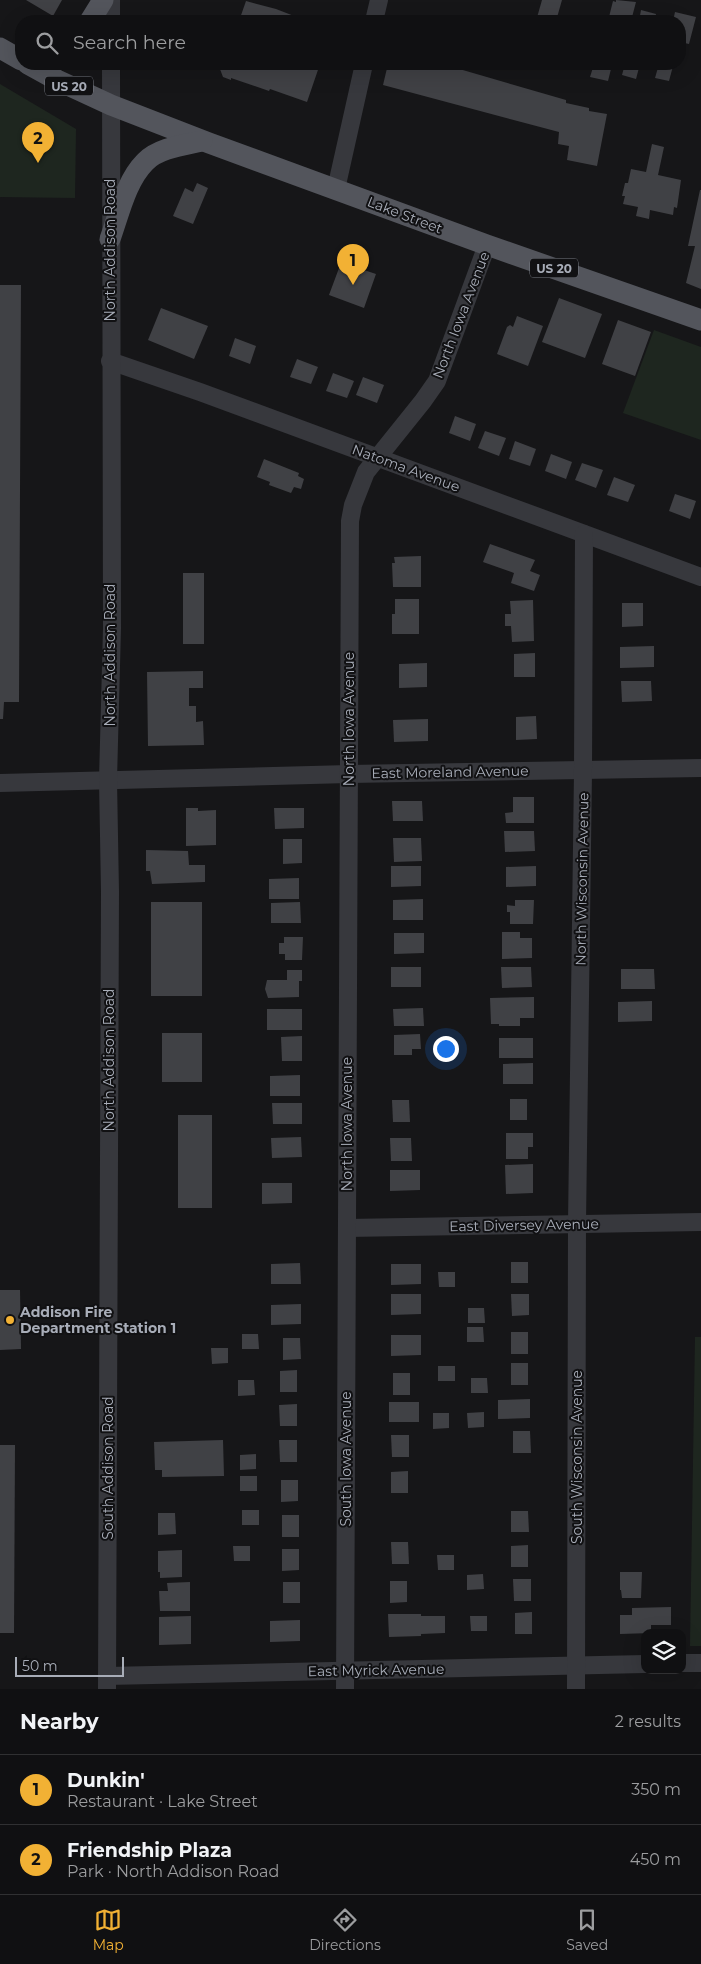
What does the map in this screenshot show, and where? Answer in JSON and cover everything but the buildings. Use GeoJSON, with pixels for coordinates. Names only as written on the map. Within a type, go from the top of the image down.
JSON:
{"type":"FeatureCollection","features":[{"type":"Feature","properties":{"kind":"main road"},"geometry":{"type":"LineString","coordinates":[[94,15],[103,0]]}},
{"type":"Feature","properties":{"kind":"main road"},"geometry":{"type":"LineString","coordinates":[[0,48],[15,50]]}},
{"type":"Feature","properties":{"kind":"main road"},"geometry":{"type":"LineString","coordinates":[[0,48],[15,57]]}},
{"type":"Feature","properties":{"kind":"main road","name":"US 20"},"geometry":{"type":"LineString","coordinates":[[39,70],[111,105]]}},
{"type":"Feature","properties":{"kind":"main road","name":"Lake Street"},"geometry":{"type":"LineString","coordinates":[[111,105],[487,245],[701,320]]}},
{"type":"Feature","properties":{"kind":"main road"},"geometry":{"type":"LineString","coordinates":[[110,239],[132,180],[145,161],[176,147],[202,140]]}},
{"type":"Feature","properties":{"kind":"street"},"geometry":{"type":"LineString","coordinates":[[111,0],[111,15]]}},
{"type":"Feature","properties":{"kind":"street"},"geometry":{"type":"LineString","coordinates":[[375,15],[379,0]]}},
{"type":"Feature","properties":{"kind":"street","name":"North Addison Road"},"geometry":{"type":"LineString","coordinates":[[108,1246],[108,780],[112,628],[110,361],[111,70]]}},
{"type":"Feature","properties":{"kind":"street"},"geometry":{"type":"LineString","coordinates":[[336,188],[363,70]]}},
{"type":"Feature","properties":{"kind":"street","name":"North Iowa Avenue"},"geometry":{"type":"LineString","coordinates":[[347,1228],[350,520],[360,485],[366,472],[438,381],[487,245]]}},
{"type":"Feature","properties":{"kind":"street","name":"Natoma Avenue"},"geometry":{"type":"LineString","coordinates":[[110,361],[200,392],[701,577]]}},
{"type":"Feature","properties":{"kind":"street","name":"North Wisconsin Avenue"},"geometry":{"type":"LineString","coordinates":[[577,1224],[584,534]]}},
{"type":"Feature","properties":{"kind":"street","name":"East Moreland Avenue"},"geometry":{"type":"LineString","coordinates":[[0,783],[349,774],[701,768]]}},
{"type":"Feature","properties":{"kind":"street","name":"East Diversey Avenue"},"geometry":{"type":"LineString","coordinates":[[347,1228],[701,1222]]}},
{"type":"Feature","properties":{"kind":"street","name":"South Wisconsin Avenue"},"geometry":{"type":"LineString","coordinates":[[576,1689],[577,1224]]}},
{"type":"Feature","properties":{"kind":"street","name":"South Iowa Avenue"},"geometry":{"type":"LineString","coordinates":[[345,1689],[347,1228]]}},
{"type":"Feature","properties":{"kind":"street","name":"South Addison Road"},"geometry":{"type":"LineString","coordinates":[[107,1682],[108,1246]]}},
{"type":"Feature","properties":{"kind":"street"},"geometry":{"type":"LineString","coordinates":[[686,1663],[701,1663]]}},
{"type":"Feature","properties":{"kind":"street","name":"East Myrick Avenue"},"geometry":{"type":"LineString","coordinates":[[107,1682],[345,1671],[641,1664]]}},
{"type":"Feature","properties":{"kind":"shaded area"},"geometry":{"type":"Polygon","coordinates":[[[0,84],[76,129],[75,198],[0,197],[0,84]]]}},
{"type":"Feature","properties":{"kind":"shaded area"},"geometry":{"type":"Polygon","coordinates":[[[654,330],[701,347],[701,440],[623,413],[654,330]]]}},
{"type":"Feature","properties":{"kind":"shaded area"},"geometry":{"type":"Polygon","coordinates":[[[695,1337],[701,1337],[701,1646],[690,1646],[695,1337]]]}},
{"type":"Feature","properties":{"kind":"place","name":"Friendship Plaza"},"geometry":{"type":"Point","coordinates":[38,163]}},
{"type":"Feature","properties":{"kind":"place","name":"Dunkin'"},"geometry":{"type":"Point","coordinates":[353,285]}},
{"type":"Feature","properties":{"kind":"place","name":"Addison Fire Department Station 1"},"geometry":{"type":"Point","coordinates":[10,1320]}}]}
